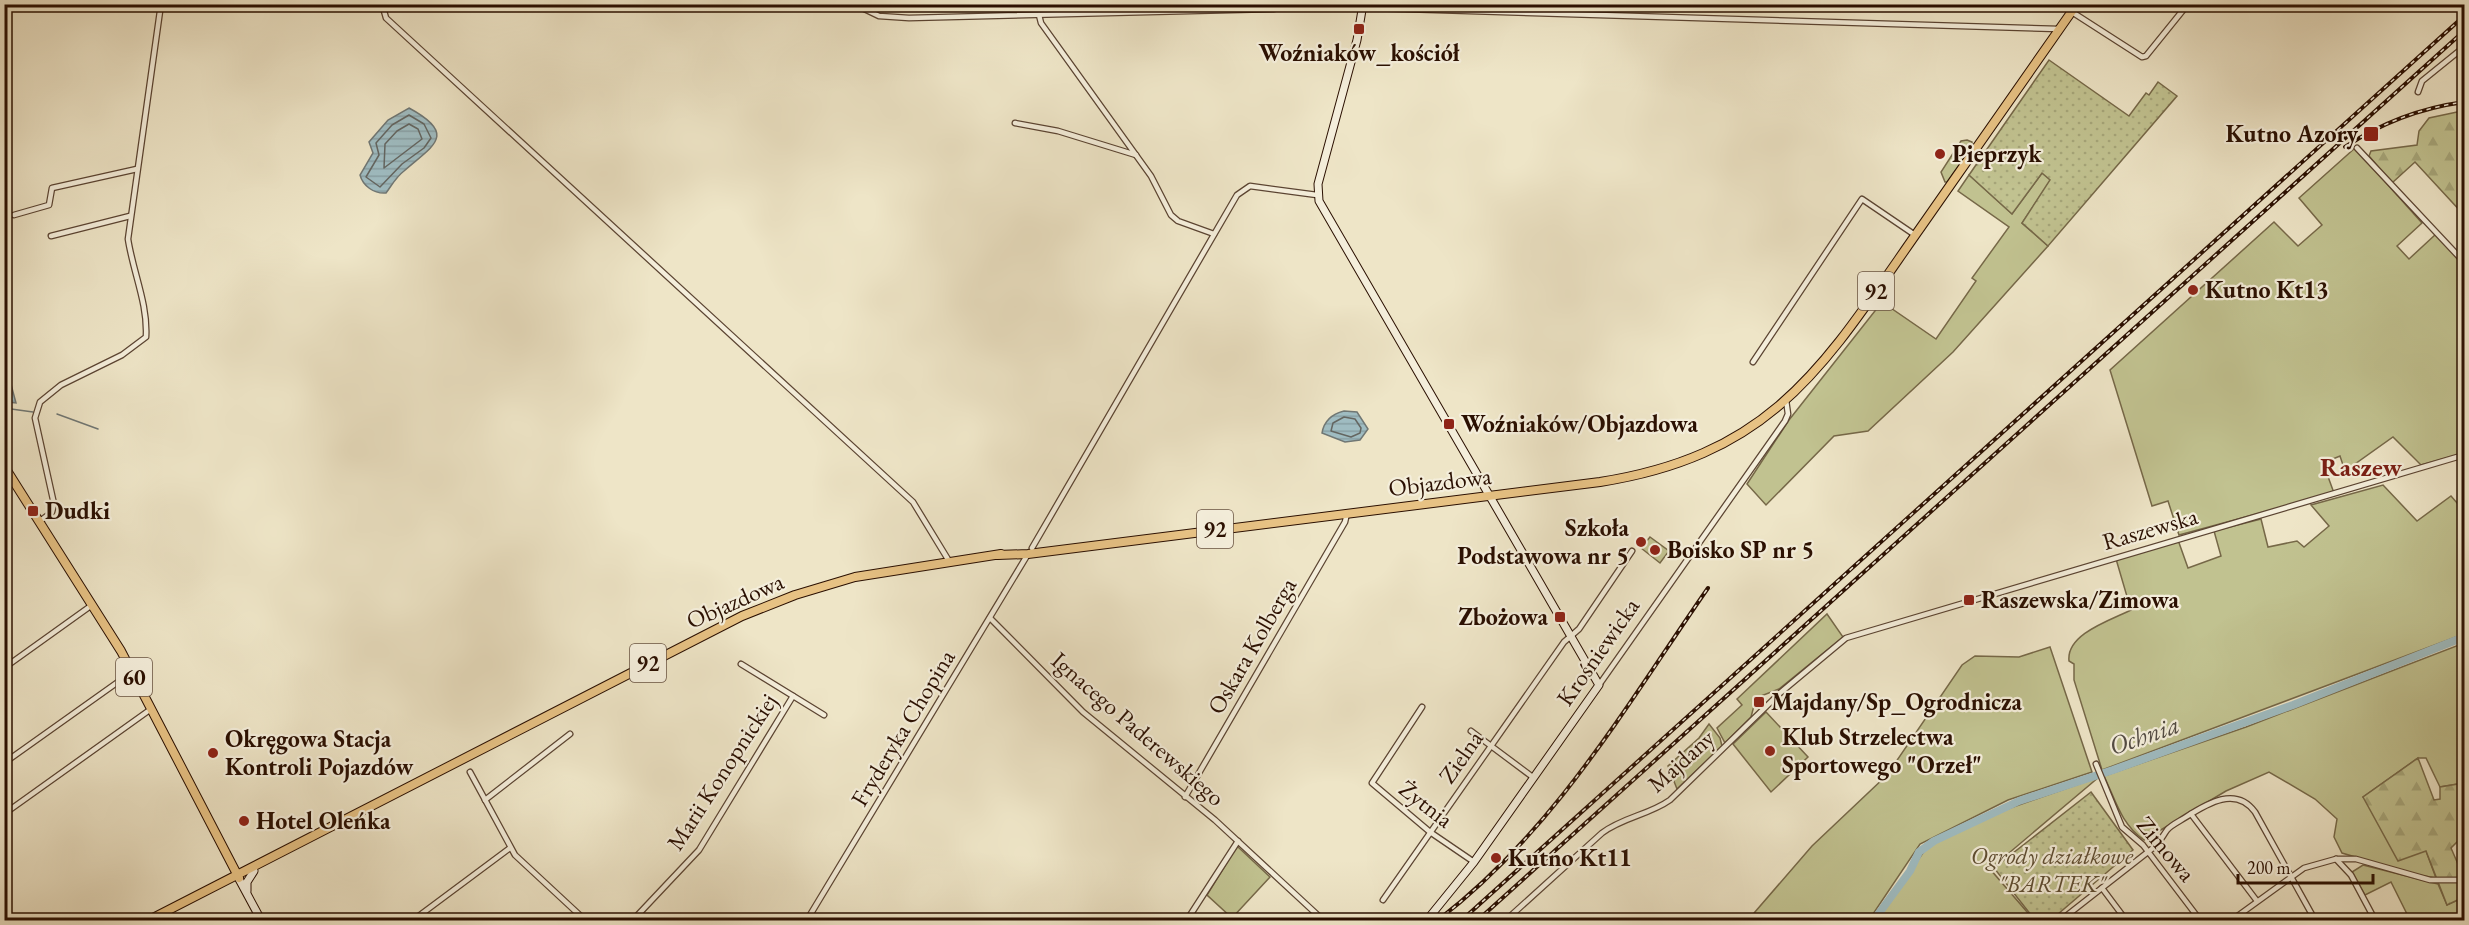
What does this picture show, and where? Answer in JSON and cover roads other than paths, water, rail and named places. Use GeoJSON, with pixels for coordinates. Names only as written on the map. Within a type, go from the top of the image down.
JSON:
{"type":"FeatureCollection","features":[{"type":"Feature","properties":{"kind":"main road","name":"92"},"geometry":{"type":"LineString","coordinates":[[1786,400],[1836,347],[2074,8]]}},
{"type":"Feature","properties":{"kind":"main road","name":"Objazdowa"},"geometry":{"type":"LineString","coordinates":[[158,921],[348,819],[759,609],[855,577],[949,561],[1600,482],[1666,468],[1732,439],[1786,400]]}},
{"type":"Feature","properties":{"kind":"main road","name":"60"},"geometry":{"type":"LineString","coordinates":[[4,466],[132,672],[238,877]]}},
{"type":"Feature","properties":{"kind":"main road","name":"Objazdowa"},"geometry":{"type":"LineString","coordinates":[[149,921],[295,851],[348,819]]}},
{"type":"Feature","properties":{"kind":"street"},"geometry":{"type":"LineString","coordinates":[[40,521],[52,512],[54,507],[35,418],[40,402],[61,385],[122,355],[146,337],[147,317],[132,266],[128,239],[161,4]]}},
{"type":"Feature","properties":{"kind":"street"},"geometry":{"type":"LineString","coordinates":[[382,4],[382,13],[395,27],[913,502],[949,561]]}},
{"type":"Feature","properties":{"kind":"street"},"geometry":{"type":"LineString","coordinates":[[854,4],[879,16],[892,18],[1273,9],[1303,4]]}},
{"type":"Feature","properties":{"kind":"street"},"geometry":{"type":"LineString","coordinates":[[2074,8],[2142,57],[2146,56],[2188,4]]}},
{"type":"Feature","properties":{"kind":"street"},"geometry":{"type":"LineString","coordinates":[[1599,685],[1317,195],[1358,40],[1360,5],[2060,29]]}},
{"type":"Feature","properties":{"kind":"street"},"geometry":{"type":"LineString","coordinates":[[1039,15],[1041,23],[1151,176],[1171,215],[1178,221],[1214,234]]}},
{"type":"Feature","properties":{"kind":"street"},"geometry":{"type":"LineString","coordinates":[[2418,92],[2422,81],[2464,47]]}},
{"type":"Feature","properties":{"kind":"street"},"geometry":{"type":"LineString","coordinates":[[1015,123],[1058,131],[1136,155]]}},
{"type":"Feature","properties":{"kind":"street"},"geometry":{"type":"LineString","coordinates":[[2357,148],[2464,262]]}},
{"type":"Feature","properties":{"kind":"street"},"geometry":{"type":"LineString","coordinates":[[14,215],[49,205],[52,188],[137,169]]}},
{"type":"Feature","properties":{"kind":"street","name":"Fryderyka Chopina"},"geometry":{"type":"LineString","coordinates":[[807,921],[1030,551],[1237,195],[1250,186],[1317,195]]}},
{"type":"Feature","properties":{"kind":"street"},"geometry":{"type":"LineString","coordinates":[[1753,362],[1862,199],[1915,236]]}},
{"type":"Feature","properties":{"kind":"street"},"geometry":{"type":"LineString","coordinates":[[51,236],[130,216]]}},
{"type":"Feature","properties":{"kind":"street","name":"Krośniewicka"},"geometry":{"type":"LineString","coordinates":[[1427,921],[1474,862],[1785,421],[1788,414],[1786,400]]}},
{"type":"Feature","properties":{"kind":"street","name":"Raszewska"},"geometry":{"type":"LineString","coordinates":[[1846,638],[2464,455]]}},
{"type":"Feature","properties":{"kind":"street","name":"Oskara Kolberga"},"geometry":{"type":"LineString","coordinates":[[1185,796],[1344,522],[1347,513]]}},
{"type":"Feature","properties":{"kind":"street","name":"Zielna"},"geometry":{"type":"LineString","coordinates":[[1383,900],[1490,746],[1571,636],[1579,629],[1632,551]]}},
{"type":"Feature","properties":{"kind":"street"},"geometry":{"type":"LineString","coordinates":[[4,668],[92,605]]}},
{"type":"Feature","properties":{"kind":"street","name":"Ignacego Paderewskiego"},"geometry":{"type":"LineString","coordinates":[[990,618],[1083,712],[1238,842],[1323,921]]}},
{"type":"Feature","properties":{"kind":"street","name":"Majdany"},"geometry":{"type":"LineString","coordinates":[[1506,921],[1602,833],[1616,823],[1650,812],[1670,800],[1780,693],[1846,638]]}},
{"type":"Feature","properties":{"kind":"street","name":"Marii Konopnickiej"},"geometry":{"type":"LineString","coordinates":[[741,664],[824,715]]}},
{"type":"Feature","properties":{"kind":"street"},"geometry":{"type":"LineString","coordinates":[[4,764],[132,672]]}},
{"type":"Feature","properties":{"kind":"street","name":"Marii Konopnickiej"},"geometry":{"type":"LineString","coordinates":[[633,921],[699,850],[793,696]]}},
{"type":"Feature","properties":{"kind":"street","name":"Żytnia"},"geometry":{"type":"LineString","coordinates":[[1422,707],[1372,783],[1431,832],[1474,862]]}},
{"type":"Feature","properties":{"kind":"street"},"geometry":{"type":"LineString","coordinates":[[4,813],[151,708]]}},
{"type":"Feature","properties":{"kind":"street"},"geometry":{"type":"LineString","coordinates":[[1471,731],[1534,778]]}},
{"type":"Feature","properties":{"kind":"street"},"geometry":{"type":"LineString","coordinates":[[485,800],[570,734]]}},
{"type":"Feature","properties":{"kind":"street","name":"Zimowa"},"geometry":{"type":"LineString","coordinates":[[2096,764],[2122,827],[2148,852],[2200,921]]}},
{"type":"Feature","properties":{"kind":"street"},"geometry":{"type":"LineString","coordinates":[[470,772],[510,848],[585,921]]}},
{"type":"Feature","properties":{"kind":"street"},"geometry":{"type":"LineString","coordinates":[[2061,921],[2148,852],[2163,838],[2167,829],[2213,801],[2236,798],[2248,803],[2293,879],[2314,918],[2308,921]]}},
{"type":"Feature","properties":{"kind":"street"},"geometry":{"type":"LineString","coordinates":[[2191,814],[2257,901]]}},
{"type":"Feature","properties":{"kind":"street"},"geometry":{"type":"LineString","coordinates":[[1187,921],[1238,842]]}},
{"type":"Feature","properties":{"kind":"street"},"geometry":{"type":"LineString","coordinates":[[416,918],[510,848]]}},
{"type":"Feature","properties":{"kind":"street"},"geometry":{"type":"LineString","coordinates":[[2336,859],[2351,875],[2374,921]]}},
{"type":"Feature","properties":{"kind":"street"},"geometry":{"type":"LineString","coordinates":[[2232,921],[2257,901],[2293,879],[2304,868],[2336,859],[2356,859],[2430,880],[2464,880]]}},
{"type":"Feature","properties":{"kind":"street"},"geometry":{"type":"LineString","coordinates":[[246,893],[247,882],[254,871]]}},
{"type":"Feature","properties":{"kind":"street"},"geometry":{"type":"LineString","coordinates":[[238,877],[261,921]]}},
{"type":"Feature","properties":{"kind":"street"},"geometry":{"type":"LineString","coordinates":[[2102,888],[2126,921]]}},
{"type":"Feature","properties":{"kind":"water"},"geometry":{"type":"Polygon","coordinates":[[[409,108],[433,126],[437,133],[436,140],[399,176],[386,193],[373,191],[364,183],[360,175],[373,153],[369,142],[388,120],[409,108]]]}},
{"type":"Feature","properties":{"kind":"water"},"geometry":{"type":"Polygon","coordinates":[[[4,377],[9,377],[16,403],[7,402],[4,377]]]}},
{"type":"Feature","properties":{"kind":"water"},"geometry":{"type":"Polygon","coordinates":[[[1344,411],[1357,412],[1368,429],[1360,440],[1345,442],[1322,433],[1329,419],[1344,411]]]}},
{"type":"Feature","properties":{"kind":"waterway"},"geometry":{"type":"LineString","coordinates":[[4,408],[33,412]]}},
{"type":"Feature","properties":{"kind":"waterway"},"geometry":{"type":"LineString","coordinates":[[57,414],[98,429]]}},
{"type":"Feature","properties":{"kind":"waterway","name":"Ochnia"},"geometry":{"type":"LineString","coordinates":[[1874,920],[1910,871],[1919,852],[1934,841],[2019,801],[2113,770],[2293,705],[2464,637]]}},
{"type":"Feature","properties":{"kind":"railway"},"geometry":{"type":"LineString","coordinates":[[1462,920],[2464,16]]}},
{"type":"Feature","properties":{"kind":"railway"},"geometry":{"type":"LineString","coordinates":[[1478,920],[2464,31]]}},
{"type":"Feature","properties":{"kind":"railway"},"geometry":{"type":"LineString","coordinates":[[2345,147],[2402,118],[2432,108],[2464,102]]}},
{"type":"Feature","properties":{"kind":"railway"},"geometry":{"type":"LineString","coordinates":[[1438,920],[1480,885],[1553,807],[1586,765],[1708,588]]}},
{"type":"Feature","properties":{"kind":"place","name":"Woźniaków_kościół"},"geometry":{"type":"Point","coordinates":[1359,29]}},
{"type":"Feature","properties":{"kind":"place","name":"Kutno Azory"},"geometry":{"type":"Point","coordinates":[2371,134]}},
{"type":"Feature","properties":{"kind":"place","name":"Pieprzyk"},"geometry":{"type":"Point","coordinates":[1940,154]}},
{"type":"Feature","properties":{"kind":"place","name":"Kutno Kt13"},"geometry":{"type":"Point","coordinates":[2193,290]}},
{"type":"Feature","properties":{"kind":"place","name":"Woźniaków/Objazdowa"},"geometry":{"type":"Point","coordinates":[1449,424]}},
{"type":"Feature","properties":{"kind":"place","name":"Dudki"},"geometry":{"type":"Point","coordinates":[33,511]}},
{"type":"Feature","properties":{"kind":"place","name":"Szkoła Podstawowa nr 5"},"geometry":{"type":"Point","coordinates":[1641,542]}},
{"type":"Feature","properties":{"kind":"place","name":"Boisko SP nr 5"},"geometry":{"type":"Point","coordinates":[1655,550]}},
{"type":"Feature","properties":{"kind":"place","name":"Raszewska/Zimowa"},"geometry":{"type":"Point","coordinates":[1969,600]}},
{"type":"Feature","properties":{"kind":"place","name":"Zbożowa"},"geometry":{"type":"Point","coordinates":[1560,617]}},
{"type":"Feature","properties":{"kind":"place","name":"Majdany/Sp_Ogrodnicza"},"geometry":{"type":"Point","coordinates":[1759,702]}},
{"type":"Feature","properties":{"kind":"place","name":"Klub Strzelectwa Sportowego \"Orzeł\""},"geometry":{"type":"Point","coordinates":[1770,751]}},
{"type":"Feature","properties":{"kind":"place","name":"Okręgowa Stacja Kontroli Pojazdów"},"geometry":{"type":"Point","coordinates":[213,753]}},
{"type":"Feature","properties":{"kind":"place","name":"Hotel Oleńka"},"geometry":{"type":"Point","coordinates":[244,821]}},
{"type":"Feature","properties":{"kind":"place","name":"Kutno Kt11"},"geometry":{"type":"Point","coordinates":[1496,858]}},
{"type":"Feature","properties":{"kind":"district","name":"Raszew"},"geometry":{"type":"Point","coordinates":[2361,467]}},
{"type":"Feature","properties":{"kind":"park label","name":"Ogrody działkowe \"BARTEK\""},"geometry":{"type":"Point","coordinates":[2052,870]}}]}
